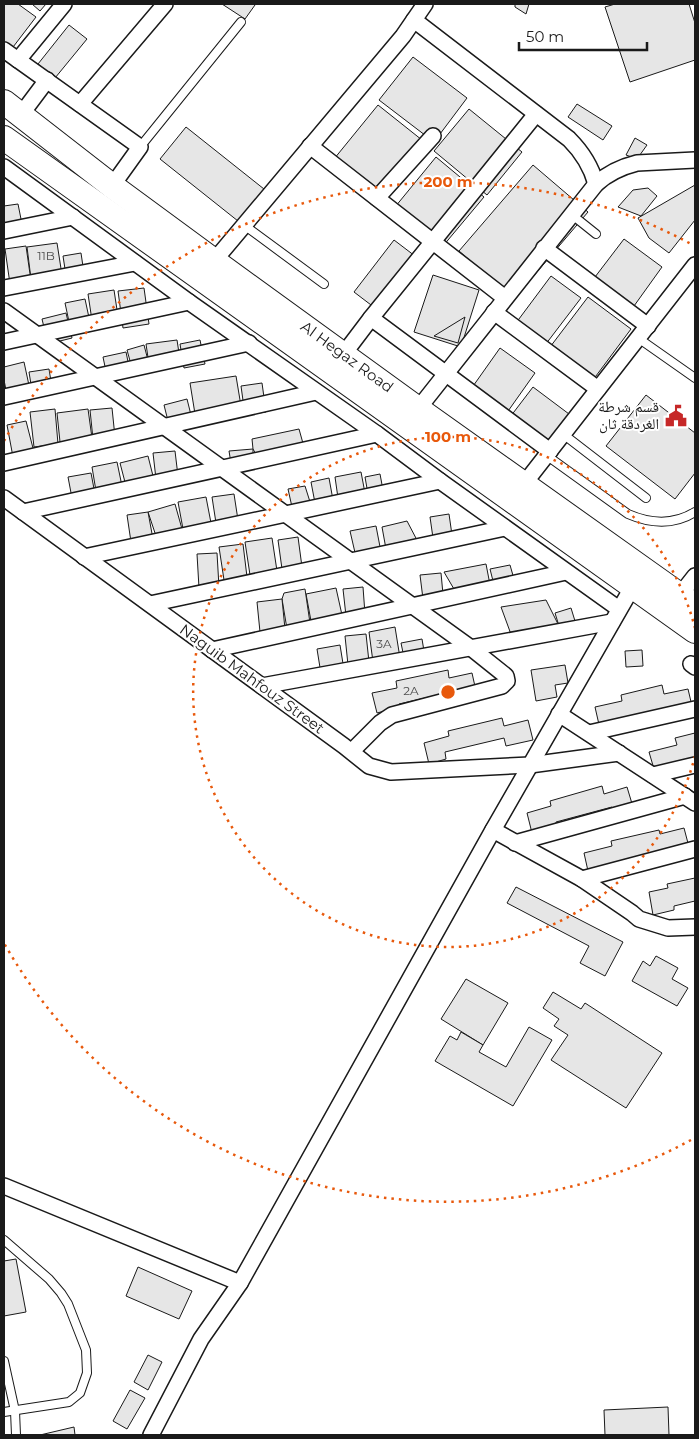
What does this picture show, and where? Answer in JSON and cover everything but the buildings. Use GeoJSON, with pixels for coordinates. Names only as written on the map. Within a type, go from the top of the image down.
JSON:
{"type":"FeatureCollection","features":[{"type":"Feature","properties":{"kind":"main road","name":"Al Hegaz Road"},"geometry":{"type":"LineString","coordinates":[[12,109],[112,186],[343,355],[688,600]]}},
{"type":"Feature","properties":{"kind":"main road","name":"Al Hegaz Road"},"geometry":{"type":"LineString","coordinates":[[4,138],[695,631]]}},
{"type":"Feature","properties":{"kind":"main road"},"geometry":{"type":"LineString","coordinates":[[46,168],[44,162],[47,149],[51,146],[61,145]]}},
{"type":"Feature","properties":{"kind":"street"},"geometry":{"type":"LineString","coordinates":[[18,60],[64,4]]}},
{"type":"Feature","properties":{"kind":"street"},"geometry":{"type":"LineString","coordinates":[[214,261],[402,36],[425,4]]}},
{"type":"Feature","properties":{"kind":"street"},"geometry":{"type":"LineString","coordinates":[[80,104],[159,6]]}},
{"type":"Feature","properties":{"kind":"street"},"geometry":{"type":"LineString","coordinates":[[414,20],[577,146],[589,164],[596,184]]}},
{"type":"Feature","properties":{"kind":"street"},"geometry":{"type":"LineString","coordinates":[[4,50],[140,147],[112,186]]}},
{"type":"Feature","properties":{"kind":"street"},"geometry":{"type":"LineString","coordinates":[[12,109],[47,80]]}},
{"type":"Feature","properties":{"kind":"street"},"geometry":{"type":"LineString","coordinates":[[343,355],[536,114]]}},
{"type":"Feature","properties":{"kind":"street"},"geometry":{"type":"LineString","coordinates":[[377,198],[433,136]]}},
{"type":"Feature","properties":{"kind":"street"},"geometry":{"type":"LineString","coordinates":[[310,146],[505,298]]}},
{"type":"Feature","properties":{"kind":"street"},"geometry":{"type":"LineString","coordinates":[[418,409],[596,184],[611,173],[628,165],[695,160]]}},
{"type":"Feature","properties":{"kind":"street"},"geometry":{"type":"LineString","coordinates":[[4,168],[189,302],[377,434],[566,572],[616,615]]}},
{"type":"Feature","properties":{"kind":"street"},"geometry":{"type":"LineString","coordinates":[[4,232],[73,218]]}},
{"type":"Feature","properties":{"kind":"street"},"geometry":{"type":"LineString","coordinates":[[544,248],[648,326]]}},
{"type":"Feature","properties":{"kind":"street"},"geometry":{"type":"LineString","coordinates":[[4,288],[135,263]]}},
{"type":"Feature","properties":{"kind":"street"},"geometry":{"type":"LineString","coordinates":[[524,484],[638,338],[690,282],[695,265]]}},
{"type":"Feature","properties":{"kind":"street"},"geometry":{"type":"LineString","coordinates":[[4,342],[189,302]]}},
{"type":"Feature","properties":{"kind":"street"},"geometry":{"type":"LineString","coordinates":[[4,312],[505,674],[507,681],[504,685],[392,715],[380,723],[352,751]]}},
{"type":"Feature","properties":{"kind":"street"},"geometry":{"type":"LineString","coordinates":[[494,312],[598,389]]}},
{"type":"Feature","properties":{"kind":"street"},"geometry":{"type":"LineString","coordinates":[[371,318],[548,453]]}},
{"type":"Feature","properties":{"kind":"street"},"geometry":{"type":"LineString","coordinates":[[4,397],[249,343]]}},
{"type":"Feature","properties":{"kind":"street"},"geometry":{"type":"LineString","coordinates":[[4,463],[316,392]]}},
{"type":"Feature","properties":{"kind":"street"},"geometry":{"type":"LineString","coordinates":[[24,512],[377,434]]}},
{"type":"Feature","properties":{"kind":"street"},"geometry":{"type":"LineString","coordinates":[[84,556],[440,481]]}},
{"type":"Feature","properties":{"kind":"street","name":"Naguib Mahfouz Street"},"geometry":{"type":"LineString","coordinates":[[4,498],[352,751],[369,766],[391,772],[530,765],[619,753]]}},
{"type":"Feature","properties":{"kind":"street"},"geometry":{"type":"LineString","coordinates":[[150,604],[505,528]]}},
{"type":"Feature","properties":{"kind":"street"},"geometry":{"type":"LineString","coordinates":[[212,650],[566,572]]}},
{"type":"Feature","properties":{"kind":"street"},"geometry":{"type":"LineString","coordinates":[[688,600],[695,576]]}},
{"type":"Feature","properties":{"kind":"street"},"geometry":{"type":"LineString","coordinates":[[151,1435],[201,1339],[240,1283],[493,830],[633,586]]}},
{"type":"Feature","properties":{"kind":"street"},"geometry":{"type":"LineString","coordinates":[[262,686],[471,648],[616,615]]}},
{"type":"Feature","properties":{"kind":"street"},"geometry":{"type":"LineString","coordinates":[[589,733],[695,709]]}},
{"type":"Feature","properties":{"kind":"street"},"geometry":{"type":"LineString","coordinates":[[559,714],[690,800]]}},
{"type":"Feature","properties":{"kind":"street"},"geometry":{"type":"LineString","coordinates":[[653,775],[695,766]]}},
{"type":"Feature","properties":{"kind":"street"},"geometry":{"type":"LineString","coordinates":[[515,843],[690,800]]}},
{"type":"Feature","properties":{"kind":"street"},"geometry":{"type":"LineString","coordinates":[[493,830],[582,879],[639,919],[668,928],[695,927]]}},
{"type":"Feature","properties":{"kind":"street"},"geometry":{"type":"LineString","coordinates":[[582,879],[695,849]]}},
{"type":"Feature","properties":{"kind":"street"},"geometry":{"type":"LineString","coordinates":[[4,1186],[240,1283]]}},
{"type":"Feature","properties":{"kind":"lane"},"geometry":{"type":"LineString","coordinates":[[140,147],[241,22]]}},
{"type":"Feature","properties":{"kind":"lane"},"geometry":{"type":"LineString","coordinates":[[571,214],[596,234]]}},
{"type":"Feature","properties":{"kind":"lane"},"geometry":{"type":"LineString","coordinates":[[244,225],[324,284]]}},
{"type":"Feature","properties":{"kind":"lane"},"geometry":{"type":"LineString","coordinates":[[638,338],[695,378]]}},
{"type":"Feature","properties":{"kind":"lane"},"geometry":{"type":"LineString","coordinates":[[563,434],[646,498]]}},
{"type":"Feature","properties":{"kind":"lane"},"geometry":{"type":"LineString","coordinates":[[548,453],[628,514],[654,522],[667,522],[680,519],[695,512]]}},
{"type":"Feature","properties":{"kind":"lane"},"geometry":{"type":"LineString","coordinates":[[4,1240],[49,1279],[68,1304],[86,1350],[87,1373],[80,1393],[68,1402],[4,1412]]}},
{"type":"Feature","properties":{"kind":"lane"},"geometry":{"type":"LineString","coordinates":[[4,1361],[15,1411],[16,1435]]}},
{"type":"Feature","properties":{"kind":"place","name":"قسم شرطة الغردقة ثان"},"geometry":{"type":"Point","coordinates":[676,416]}}]}
